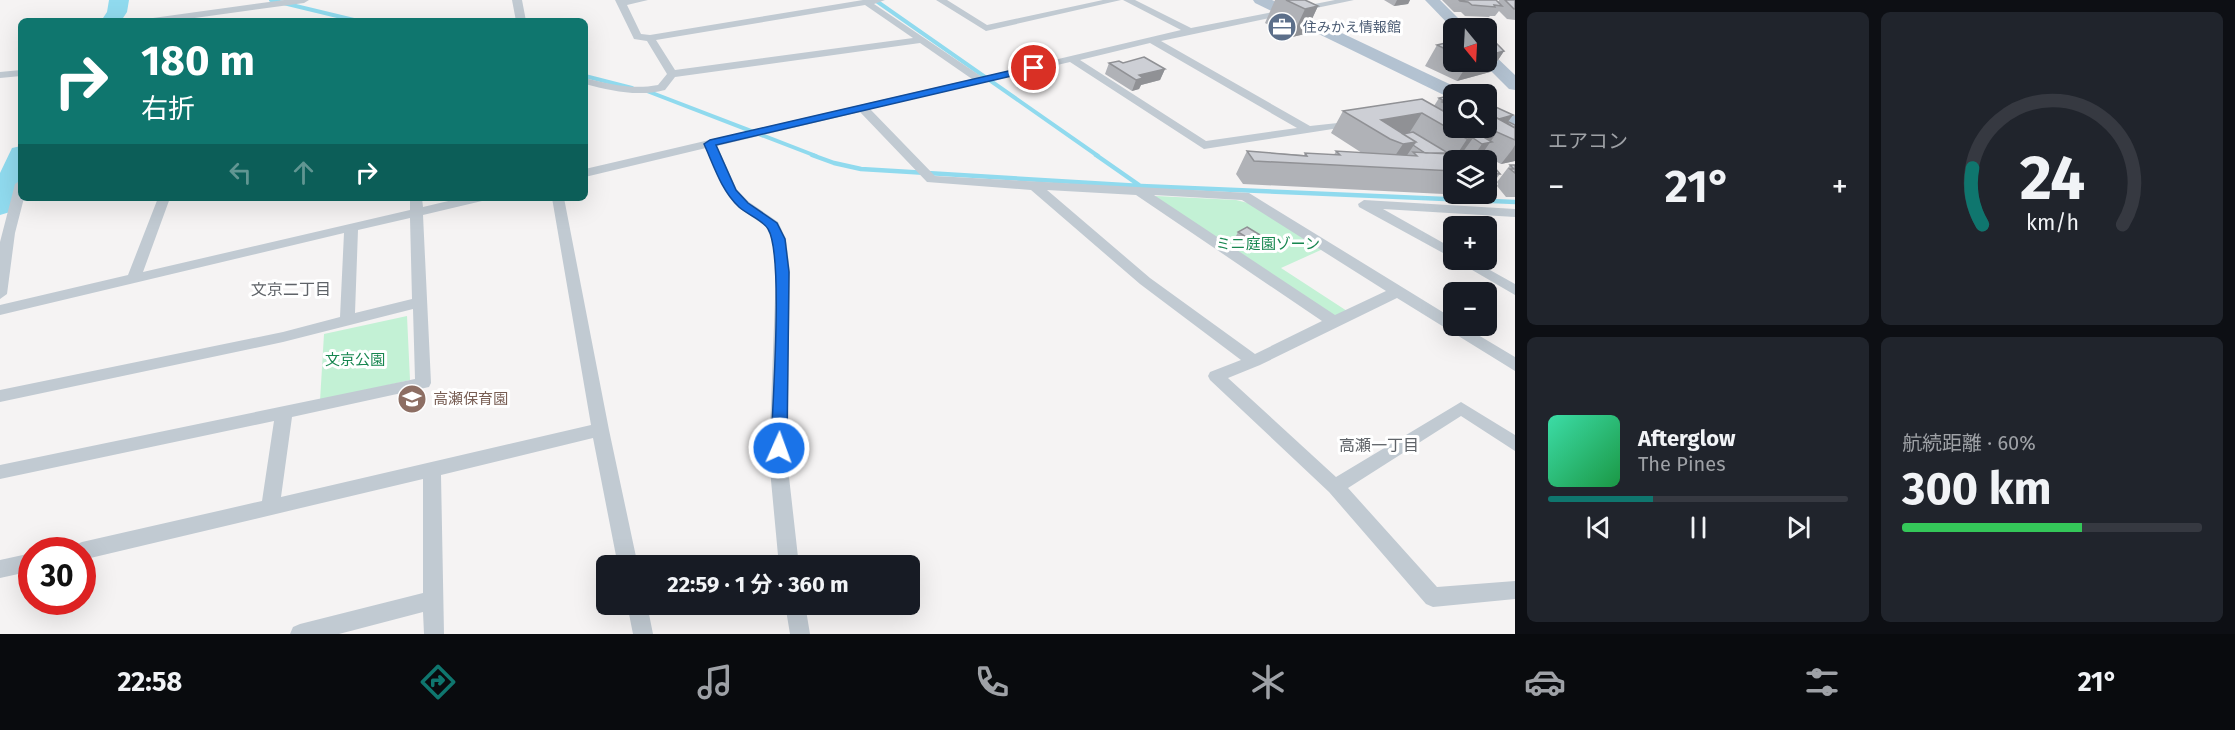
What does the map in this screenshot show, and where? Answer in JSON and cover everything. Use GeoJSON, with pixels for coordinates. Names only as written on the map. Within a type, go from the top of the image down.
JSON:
{"type":"FeatureCollection","features":[{"type":"Feature","properties":{"kind":"main road"},"geometry":{"type":"LineString","coordinates":[[1260,0],[1443,88]]}},
{"type":"Feature","properties":{"kind":"main road"},"geometry":{"type":"LineString","coordinates":[[1432,0],[1450,18]]}},
{"type":"Feature","properties":{"kind":"main road"},"geometry":{"type":"LineString","coordinates":[[1497,67],[1515,85]]}},
{"type":"Feature","properties":{"kind":"main road"},"geometry":{"type":"LineString","coordinates":[[1497,114],[1515,123]]}},
{"type":"Feature","properties":{"kind":"street"},"geometry":{"type":"LineString","coordinates":[[175,18],[304,0]]}},
{"type":"Feature","properties":{"kind":"street"},"geometry":{"type":"LineString","coordinates":[[517,0],[520,18]]}},
{"type":"Feature","properties":{"kind":"street"},"geometry":{"type":"LineString","coordinates":[[643,0],[621,2],[637,37],[650,38],[880,0]]}},
{"type":"Feature","properties":{"kind":"street"},"geometry":{"type":"LineString","coordinates":[[941,0],[986,28],[1116,0]]}},
{"type":"Feature","properties":{"kind":"street"},"geometry":{"type":"LineString","coordinates":[[1128,0],[1190,31]]}},
{"type":"Feature","properties":{"kind":"street"},"geometry":{"type":"LineString","coordinates":[[588,172],[1190,31],[1283,11],[1349,0]]}},
{"type":"Feature","properties":{"kind":"street"},"geometry":{"type":"LineString","coordinates":[[866,2],[980,80]]}},
{"type":"Feature","properties":{"kind":"street"},"geometry":{"type":"LineString","coordinates":[[231,18],[235,10]]}},
{"type":"Feature","properties":{"kind":"street"},"geometry":{"type":"LineString","coordinates":[[650,38],[672,74]]}},
{"type":"Feature","properties":{"kind":"street"},"geometry":{"type":"LineString","coordinates":[[588,82],[619,90],[642,92],[661,88],[672,74],[922,40]]}},
{"type":"Feature","properties":{"kind":"street"},"geometry":{"type":"LineString","coordinates":[[1152,40],[1307,129]]}},
{"type":"Feature","properties":{"kind":"street"},"geometry":{"type":"LineString","coordinates":[[1072,59],[1204,145],[1363,122]]}},
{"type":"Feature","properties":{"kind":"street"},"geometry":{"type":"LineString","coordinates":[[0,75],[18,73]]}},
{"type":"Feature","properties":{"kind":"street"},"geometry":{"type":"LineString","coordinates":[[862,108],[931,179],[1245,196],[1515,365]]}},
{"type":"Feature","properties":{"kind":"street"},"geometry":{"type":"LineString","coordinates":[[710,144],[731,191],[744,206],[773,225],[779,239],[783,272],[778,459],[788,555]]}},
{"type":"Feature","properties":{"kind":"street"},"geometry":{"type":"LineString","coordinates":[[1034,186],[1145,281],[1254,361]]}},
{"type":"Feature","properties":{"kind":"street"},"geometry":{"type":"LineString","coordinates":[[1139,191],[1334,322]]}},
{"type":"Feature","properties":{"kind":"street"},"geometry":{"type":"LineString","coordinates":[[0,294],[8,233],[18,195]]}},
{"type":"Feature","properties":{"kind":"street"},"geometry":{"type":"LineString","coordinates":[[134,278],[163,201]]}},
{"type":"Feature","properties":{"kind":"street"},"geometry":{"type":"LineString","coordinates":[[0,310],[351,227],[416,205],[451,201]]}},
{"type":"Feature","properties":{"kind":"street"},"geometry":{"type":"LineString","coordinates":[[559,201],[600,430],[626,555]]}},
{"type":"Feature","properties":{"kind":"street"},"geometry":{"type":"LineString","coordinates":[[1443,249],[1364,204],[1515,213]]}},
{"type":"Feature","properties":{"kind":"street"},"geometry":{"type":"LineString","coordinates":[[0,472],[423,383],[416,205]]}},
{"type":"Feature","properties":{"kind":"street"},"geometry":{"type":"LineString","coordinates":[[347,320],[351,227]]}},
{"type":"Feature","properties":{"kind":"street"},"geometry":{"type":"LineString","coordinates":[[1479,270],[1515,290]]}},
{"type":"Feature","properties":{"kind":"street"},"geometry":{"type":"LineString","coordinates":[[1396,292],[1254,361],[1216,376],[1335,487],[1433,597],[1515,590]]}},
{"type":"Feature","properties":{"kind":"street"},"geometry":{"type":"LineString","coordinates":[[0,396],[283,337],[420,302]]}},
{"type":"Feature","properties":{"kind":"street"},"geometry":{"type":"LineString","coordinates":[[1335,487],[1461,408],[1515,444]]}},
{"type":"Feature","properties":{"kind":"street"},"geometry":{"type":"LineString","coordinates":[[270,508],[284,413]]}},
{"type":"Feature","properties":{"kind":"street"},"geometry":{"type":"LineString","coordinates":[[96,548],[600,430]]}},
{"type":"Feature","properties":{"kind":"street"},"geometry":{"type":"LineString","coordinates":[[432,471],[434,634]]}},
{"type":"Feature","properties":{"kind":"street"},"geometry":{"type":"LineString","coordinates":[[0,569],[18,565]]}},
{"type":"Feature","properties":{"kind":"street"},"geometry":{"type":"LineString","coordinates":[[300,634],[433,600]]}},
{"type":"Feature","properties":{"kind":"street"},"geometry":{"type":"LineString","coordinates":[[639,615],[643,634]]}},
{"type":"Feature","properties":{"kind":"street"},"geometry":{"type":"LineString","coordinates":[[797,615],[800,634]]}},
{"type":"Feature","properties":{"kind":"green space","name":"ミニ庭園ゾーン"},"geometry":{"type":"Polygon","coordinates":[[[1156,196],[1236,200],[1252,204],[1323,249],[1281,268],[1347,311],[1333,317],[1155,200],[1156,196]]]}},
{"type":"Feature","properties":{"kind":"green space","name":"文京公園"},"geometry":{"type":"Polygon","coordinates":[[[407,316],[410,380],[320,401],[324,334],[407,316]]]}},
{"type":"Feature","properties":{"kind":"building"},"geometry":{"type":"Polygon","coordinates":[[[1286,0],[1305,0],[1318,6],[1305,9],[1286,0]]]}},
{"type":"Feature","properties":{"kind":"building"},"geometry":{"type":"Polygon","coordinates":[[[1459,0],[1496,0],[1502,6],[1472,5],[1459,0]]]}},
{"type":"Feature","properties":{"kind":"building"},"geometry":{"type":"Polygon","coordinates":[[[1505,0],[1515,0],[1515,9],[1514,9],[1505,0]]]}},
{"type":"Feature","properties":{"kind":"building"},"geometry":{"type":"Polygon","coordinates":[[[1497,44],[1504,51],[1497,53],[1497,44]]]}},
{"type":"Feature","properties":{"kind":"building"},"geometry":{"type":"Polygon","coordinates":[[[1144,57],[1165,69],[1139,75],[1143,78],[1136,80],[1109,63],[1119,61],[1123,63],[1144,57]]]}},
{"type":"Feature","properties":{"kind":"building"},"geometry":{"type":"Polygon","coordinates":[[[1422,99],[1443,111],[1443,125],[1422,113],[1381,120],[1416,142],[1403,144],[1390,139],[1343,111],[1422,99]]]}},
{"type":"Feature","properties":{"kind":"building"},"geometry":{"type":"Polygon","coordinates":[[[1497,108],[1513,115],[1499,119],[1497,108]]]}},
{"type":"Feature","properties":{"kind":"building"},"geometry":{"type":"Polygon","coordinates":[[[1497,118],[1515,128],[1515,140],[1497,132],[1497,118]]]}},
{"type":"Feature","properties":{"kind":"building"},"geometry":{"type":"Polygon","coordinates":[[[1413,132],[1443,150],[1443,153],[1425,153],[1413,145],[1416,142],[1403,134],[1413,132]]]}},
{"type":"Feature","properties":{"kind":"building"},"geometry":{"type":"Polygon","coordinates":[[[1473,138],[1485,138],[1492,142],[1482,144],[1473,138]]]}},
{"type":"Feature","properties":{"kind":"building"},"geometry":{"type":"Polygon","coordinates":[[[1247,151],[1307,156],[1305,153],[1340,155],[1336,151],[1417,156],[1413,152],[1443,154],[1443,170],[1254,161],[1247,151]]]}},
{"type":"Feature","properties":{"kind":"building"},"geometry":{"type":"Polygon","coordinates":[[[1247,227],[1265,238],[1256,243],[1238,232],[1247,227]]]}},
{"type":"Feature","properties":{"kind":"waterway"},"geometry":{"type":"LineString","coordinates":[[113,18],[117,12],[119,0]]}},
{"type":"Feature","properties":{"kind":"waterway"},"geometry":{"type":"LineString","coordinates":[[271,0],[346,18]]}},
{"type":"Feature","properties":{"kind":"waterway"},"geometry":{"type":"LineString","coordinates":[[875,0],[1098,156]]}},
{"type":"Feature","properties":{"kind":"waterway"},"geometry":{"type":"LineString","coordinates":[[588,77],[632,88]]}},
{"type":"Feature","properties":{"kind":"waterway"},"geometry":{"type":"LineString","coordinates":[[647,91],[816,156]]}},
{"type":"Feature","properties":{"kind":"waterway"},"geometry":{"type":"LineString","coordinates":[[812,155],[861,169],[1141,186],[1515,202]]}},
{"type":"Feature","properties":{"kind":"waterway"},"geometry":{"type":"LineString","coordinates":[[1096,155],[1139,185]]}},
{"type":"Feature","properties":{"kind":"waterway"},"geometry":{"type":"LineString","coordinates":[[0,206],[18,161]]}},
{"type":"Feature","properties":{"kind":"place","name":"住みかえ情報館"},"geometry":{"type":"Point","coordinates":[1282,27]}},
{"type":"Feature","properties":{"kind":"place","name":"高瀬保育園"},"geometry":{"type":"Point","coordinates":[412,399]}},
{"type":"Feature","properties":{"kind":"district","name":"文京二丁目"},"geometry":{"type":"Point","coordinates":[291,289]}},
{"type":"Feature","properties":{"kind":"district","name":"高瀬一丁目"},"geometry":{"type":"Point","coordinates":[1379,445]}},
{"type":"Feature","properties":{"kind":"route"},"geometry":{"type":"LineString","coordinates":[[779,448],[783,272],[779,239],[773,225],[736,198],[723,176],[710,144],[1034,68]]}}]}
